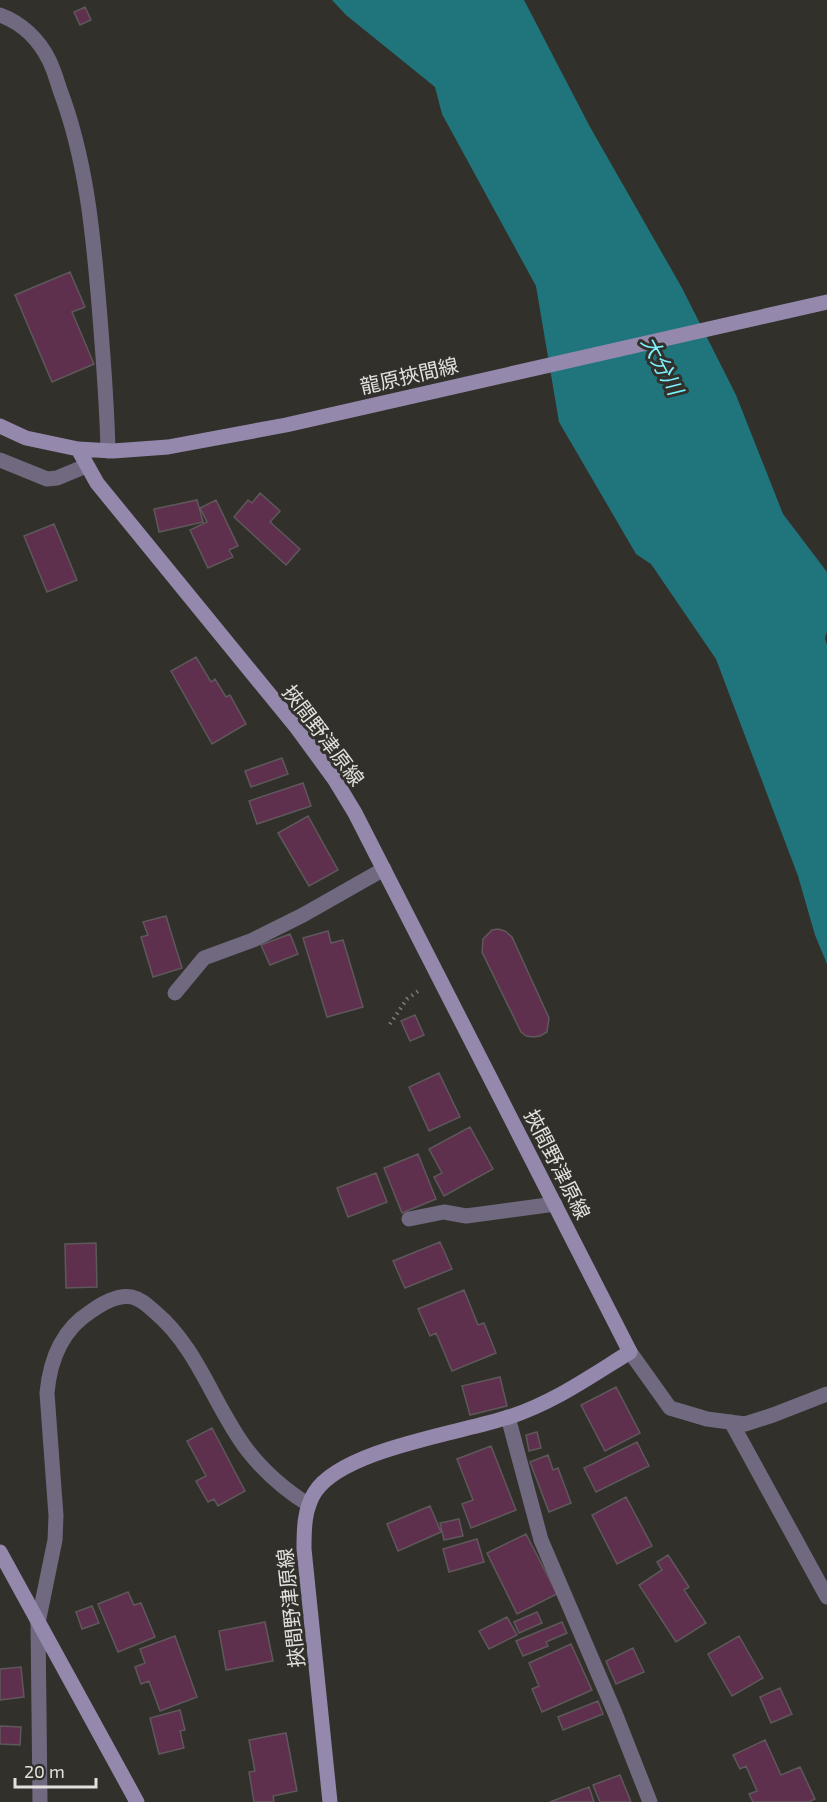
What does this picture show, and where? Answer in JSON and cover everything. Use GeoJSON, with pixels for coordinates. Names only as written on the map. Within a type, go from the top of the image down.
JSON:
{"type":"FeatureCollection","features":[{"type":"Feature","properties":{"kind":"main road","name":"龍原挾間線"},"geometry":{"type":"LineString","coordinates":[[0,426],[26,438],[78,449],[108,451],[168,447],[286,425],[827,302]]}},
{"type":"Feature","properties":{"kind":"main road","name":"挾間野津原線"},"geometry":{"type":"LineString","coordinates":[[78,449],[86,466],[129,524],[316,752],[355,813],[630,1352],[539,1406],[363,1459],[322,1484],[315,1492],[306,1512],[304,1550],[330,1802]]}},
{"type":"Feature","properties":{"kind":"main road"},"geometry":{"type":"LineString","coordinates":[[0,1552],[137,1802]]}},
{"type":"Feature","properties":{"kind":"street"},"geometry":{"type":"LineString","coordinates":[[0,15],[18,23],[37,42],[49,60],[73,124],[87,193],[93,239],[105,377],[108,451]]}},
{"type":"Feature","properties":{"kind":"street"},"geometry":{"type":"LineString","coordinates":[[0,460],[47,479],[57,478],[86,466]]}},
{"type":"Feature","properties":{"kind":"street"},"geometry":{"type":"LineString","coordinates":[[175,993],[204,958],[252,940],[303,915],[384,869]]}},
{"type":"Feature","properties":{"kind":"street"},"geometry":{"type":"LineString","coordinates":[[409,1220],[444,1212],[466,1216],[555,1204]]}},
{"type":"Feature","properties":{"kind":"street"},"geometry":{"type":"LineString","coordinates":[[40,1802],[38,1623],[56,1529],[47,1408],[48,1379],[55,1354],[67,1333],[80,1318],[102,1304],[131,1297],[144,1303],[174,1330],[193,1357],[248,1451],[275,1481],[309,1505]]}},
{"type":"Feature","properties":{"kind":"street"},"geometry":{"type":"LineString","coordinates":[[630,1352],[670,1408],[707,1419],[744,1424],[827,1394]]}},
{"type":"Feature","properties":{"kind":"street"},"geometry":{"type":"LineString","coordinates":[[508,1417],[541,1540],[615,1713],[650,1802]]}},
{"type":"Feature","properties":{"kind":"street"},"geometry":{"type":"LineString","coordinates":[[731,1422],[827,1598]]}},
{"type":"Feature","properties":{"kind":"path"},"geometry":{"type":"LineString","coordinates":[[390,1023],[407,999],[438,976]]}},
{"type":"Feature","properties":{"kind":"water","name":"大分川"},"geometry":{"type":"Polygon","coordinates":[[[332,0],[524,0],[590,127],[682,288],[736,395],[783,514],[827,572],[825,638],[827,645],[827,964],[815,935],[798,876],[716,659],[651,564],[636,554],[559,422],[536,286],[442,114],[435,87],[346,15],[332,0]]]}},
{"type":"Feature","properties":{"kind":"building"},"geometry":{"type":"Polygon","coordinates":[[[85,7],[91,20],[80,25],[74,12],[85,7]]]}},
{"type":"Feature","properties":{"kind":"building"},"geometry":{"type":"Polygon","coordinates":[[[70,272],[85,307],[72,312],[94,364],[52,382],[15,295],[70,272]]]}},
{"type":"Feature","properties":{"kind":"building"},"geometry":{"type":"Polygon","coordinates":[[[260,493],[280,511],[270,522],[300,549],[286,565],[234,517],[248,500],[252,503],[260,493]]]}},
{"type":"Feature","properties":{"kind":"building"},"geometry":{"type":"Polygon","coordinates":[[[197,500],[203,522],[159,532],[154,509],[197,500]]]}},
{"type":"Feature","properties":{"kind":"building"},"geometry":{"type":"Polygon","coordinates":[[[216,500],[238,546],[229,550],[233,557],[208,568],[190,530],[207,522],[200,508],[216,500]]]}},
{"type":"Feature","properties":{"kind":"building"},"geometry":{"type":"Polygon","coordinates":[[[54,524],[77,580],[47,592],[24,536],[54,524]]]}},
{"type":"Feature","properties":{"kind":"building"},"geometry":{"type":"Polygon","coordinates":[[[196,657],[211,682],[215,679],[226,697],[230,695],[246,724],[212,744],[171,671],[196,657]]]}},
{"type":"Feature","properties":{"kind":"building"},"geometry":{"type":"Polygon","coordinates":[[[282,758],[288,774],[251,787],[245,771],[282,758]]]}},
{"type":"Feature","properties":{"kind":"building"},"geometry":{"type":"Polygon","coordinates":[[[303,783],[311,806],[257,824],[249,801],[303,783]]]}},
{"type":"Feature","properties":{"kind":"building"},"geometry":{"type":"Polygon","coordinates":[[[308,816],[338,870],[309,886],[278,833],[308,816]]]}},
{"type":"Feature","properties":{"kind":"building"},"geometry":{"type":"Polygon","coordinates":[[[166,916],[182,968],[153,977],[141,937],[148,935],[143,922],[166,916]]]}},
{"type":"Feature","properties":{"kind":"building"},"geometry":{"type":"Polygon","coordinates":[[[498,929],[512,937],[549,1018],[547,1032],[540,1036],[526,1036],[521,1032],[482,952],[483,939],[492,930],[498,929]]]}},
{"type":"Feature","properties":{"kind":"building"},"geometry":{"type":"Polygon","coordinates":[[[328,931],[331,943],[343,940],[363,1007],[327,1017],[303,938],[328,931]]]}},
{"type":"Feature","properties":{"kind":"building"},"geometry":{"type":"Polygon","coordinates":[[[290,934],[298,954],[270,965],[261,945],[290,934]]]}},
{"type":"Feature","properties":{"kind":"building"},"geometry":{"type":"Polygon","coordinates":[[[415,1015],[424,1035],[410,1041],[401,1021],[415,1015]]]}},
{"type":"Feature","properties":{"kind":"building"},"geometry":{"type":"Polygon","coordinates":[[[439,1073],[460,1117],[429,1131],[409,1087],[439,1073]]]}},
{"type":"Feature","properties":{"kind":"building"},"geometry":{"type":"Polygon","coordinates":[[[470,1127],[493,1169],[444,1196],[434,1177],[442,1173],[429,1149],[470,1127]]]}},
{"type":"Feature","properties":{"kind":"building"},"geometry":{"type":"Polygon","coordinates":[[[418,1154],[436,1199],[402,1213],[384,1168],[418,1154]]]}},
{"type":"Feature","properties":{"kind":"building"},"geometry":{"type":"Polygon","coordinates":[[[376,1173],[387,1202],[348,1217],[337,1188],[376,1173]]]}},
{"type":"Feature","properties":{"kind":"building"},"geometry":{"type":"Polygon","coordinates":[[[440,1242],[452,1269],[405,1288],[393,1261],[440,1242]]]}},
{"type":"Feature","properties":{"kind":"building"},"geometry":{"type":"Polygon","coordinates":[[[96,1243],[97,1287],[66,1288],[65,1244],[96,1243]]]}},
{"type":"Feature","properties":{"kind":"building"},"geometry":{"type":"Polygon","coordinates":[[[464,1290],[478,1325],[484,1323],[496,1353],[452,1371],[436,1333],[430,1336],[418,1309],[464,1290]]]}},
{"type":"Feature","properties":{"kind":"building"},"geometry":{"type":"Polygon","coordinates":[[[500,1377],[507,1406],[470,1415],[462,1386],[500,1377]]]}},
{"type":"Feature","properties":{"kind":"building"},"geometry":{"type":"Polygon","coordinates":[[[616,1387],[640,1433],[605,1451],[581,1405],[616,1387]]]}},
{"type":"Feature","properties":{"kind":"building"},"geometry":{"type":"Polygon","coordinates":[[[212,1428],[245,1491],[218,1506],[214,1499],[208,1502],[196,1481],[206,1476],[187,1441],[212,1428]]]}},
{"type":"Feature","properties":{"kind":"building"},"geometry":{"type":"Polygon","coordinates":[[[537,1432],[541,1448],[529,1451],[526,1435],[537,1432]]]}},
{"type":"Feature","properties":{"kind":"building"},"geometry":{"type":"Polygon","coordinates":[[[637,1442],[649,1466],[596,1492],[584,1468],[637,1442]]]}},
{"type":"Feature","properties":{"kind":"building"},"geometry":{"type":"Polygon","coordinates":[[[491,1446],[516,1510],[471,1528],[462,1504],[473,1500],[457,1459],[491,1446]]]}},
{"type":"Feature","properties":{"kind":"building"},"geometry":{"type":"Polygon","coordinates":[[[548,1455],[553,1470],[558,1468],[571,1503],[549,1512],[530,1462],[548,1455]]]}},
{"type":"Feature","properties":{"kind":"building"},"geometry":{"type":"Polygon","coordinates":[[[626,1497],[652,1546],[617,1564],[592,1515],[626,1497]]]}},
{"type":"Feature","properties":{"kind":"building"},"geometry":{"type":"Polygon","coordinates":[[[430,1506],[441,1532],[398,1551],[387,1524],[430,1506]]]}},
{"type":"Feature","properties":{"kind":"building"},"geometry":{"type":"Polygon","coordinates":[[[459,1519],[463,1536],[444,1540],[440,1523],[459,1519]]]}},
{"type":"Feature","properties":{"kind":"building"},"geometry":{"type":"Polygon","coordinates":[[[526,1534],[557,1594],[517,1614],[487,1553],[526,1534]]]}},
{"type":"Feature","properties":{"kind":"building"},"geometry":{"type":"Polygon","coordinates":[[[477,1539],[484,1562],[449,1572],[443,1549],[477,1539]]]}},
{"type":"Feature","properties":{"kind":"building"},"geometry":{"type":"Polygon","coordinates":[[[668,1555],[689,1587],[684,1590],[706,1623],[676,1642],[639,1585],[662,1570],[657,1562],[668,1555]]]}},
{"type":"Feature","properties":{"kind":"building"},"geometry":{"type":"Polygon","coordinates":[[[128,1592],[134,1605],[141,1603],[155,1637],[118,1652],[98,1604],[128,1592]]]}},
{"type":"Feature","properties":{"kind":"building"},"geometry":{"type":"Polygon","coordinates":[[[92,1606],[99,1623],[82,1629],[76,1612],[92,1606]]]}},
{"type":"Feature","properties":{"kind":"building"},"geometry":{"type":"Polygon","coordinates":[[[537,1612],[542,1623],[519,1633],[514,1622],[537,1612]]]}},
{"type":"Feature","properties":{"kind":"building"},"geometry":{"type":"Polygon","coordinates":[[[507,1617],[517,1635],[489,1649],[479,1631],[507,1617]]]}},
{"type":"Feature","properties":{"kind":"building"},"geometry":{"type":"Polygon","coordinates":[[[265,1622],[273,1661],[226,1670],[219,1631],[265,1622]]]}},
{"type":"Feature","properties":{"kind":"building"},"geometry":{"type":"Polygon","coordinates":[[[562,1622],[567,1633],[546,1642],[548,1646],[523,1656],[516,1641],[562,1622]]]}},
{"type":"Feature","properties":{"kind":"building"},"geometry":{"type":"Polygon","coordinates":[[[175,1636],[197,1697],[160,1711],[149,1681],[141,1684],[135,1667],[145,1663],[140,1649],[175,1636]]]}},
{"type":"Feature","properties":{"kind":"building"},"geometry":{"type":"Polygon","coordinates":[[[739,1636],[763,1678],[732,1696],[708,1654],[739,1636]]]}},
{"type":"Feature","properties":{"kind":"building"},"geometry":{"type":"Polygon","coordinates":[[[571,1644],[592,1690],[542,1712],[532,1689],[539,1686],[529,1663],[571,1644]]]}},
{"type":"Feature","properties":{"kind":"building"},"geometry":{"type":"Polygon","coordinates":[[[633,1648],[644,1672],[616,1684],[606,1661],[633,1648]]]}},
{"type":"Feature","properties":{"kind":"building"},"geometry":{"type":"Polygon","coordinates":[[[21,1667],[24,1697],[0,1700],[0,1669],[21,1667]]]}},
{"type":"Feature","properties":{"kind":"building"},"geometry":{"type":"Polygon","coordinates":[[[780,1688],[792,1714],[771,1723],[760,1697],[780,1688]]]}},
{"type":"Feature","properties":{"kind":"building"},"geometry":{"type":"Polygon","coordinates":[[[598,1701],[603,1714],[563,1730],[558,1717],[598,1701]]]}},
{"type":"Feature","properties":{"kind":"building"},"geometry":{"type":"Polygon","coordinates":[[[180,1710],[185,1730],[180,1731],[184,1748],[159,1754],[150,1718],[180,1710]]]}},
{"type":"Feature","properties":{"kind":"building"},"geometry":{"type":"Polygon","coordinates":[[[0,1726],[21,1727],[20,1745],[0,1744],[0,1726]]]}},
{"type":"Feature","properties":{"kind":"building"},"geometry":{"type":"Polygon","coordinates":[[[286,1733],[297,1791],[273,1796],[274,1802],[254,1802],[249,1772],[255,1771],[249,1740],[286,1733]]]}},
{"type":"Feature","properties":{"kind":"building"},"geometry":{"type":"Polygon","coordinates":[[[765,1740],[781,1775],[800,1767],[815,1799],[809,1802],[753,1802],[749,1794],[757,1791],[746,1766],[740,1769],[733,1755],[765,1740]]]}},
{"type":"Feature","properties":{"kind":"building"},"geometry":{"type":"Polygon","coordinates":[[[620,1775],[631,1802],[600,1802],[593,1785],[620,1775]]]}},
{"type":"Feature","properties":{"kind":"building"},"geometry":{"type":"Polygon","coordinates":[[[589,1787],[594,1802],[550,1802],[589,1787]]]}}]}
